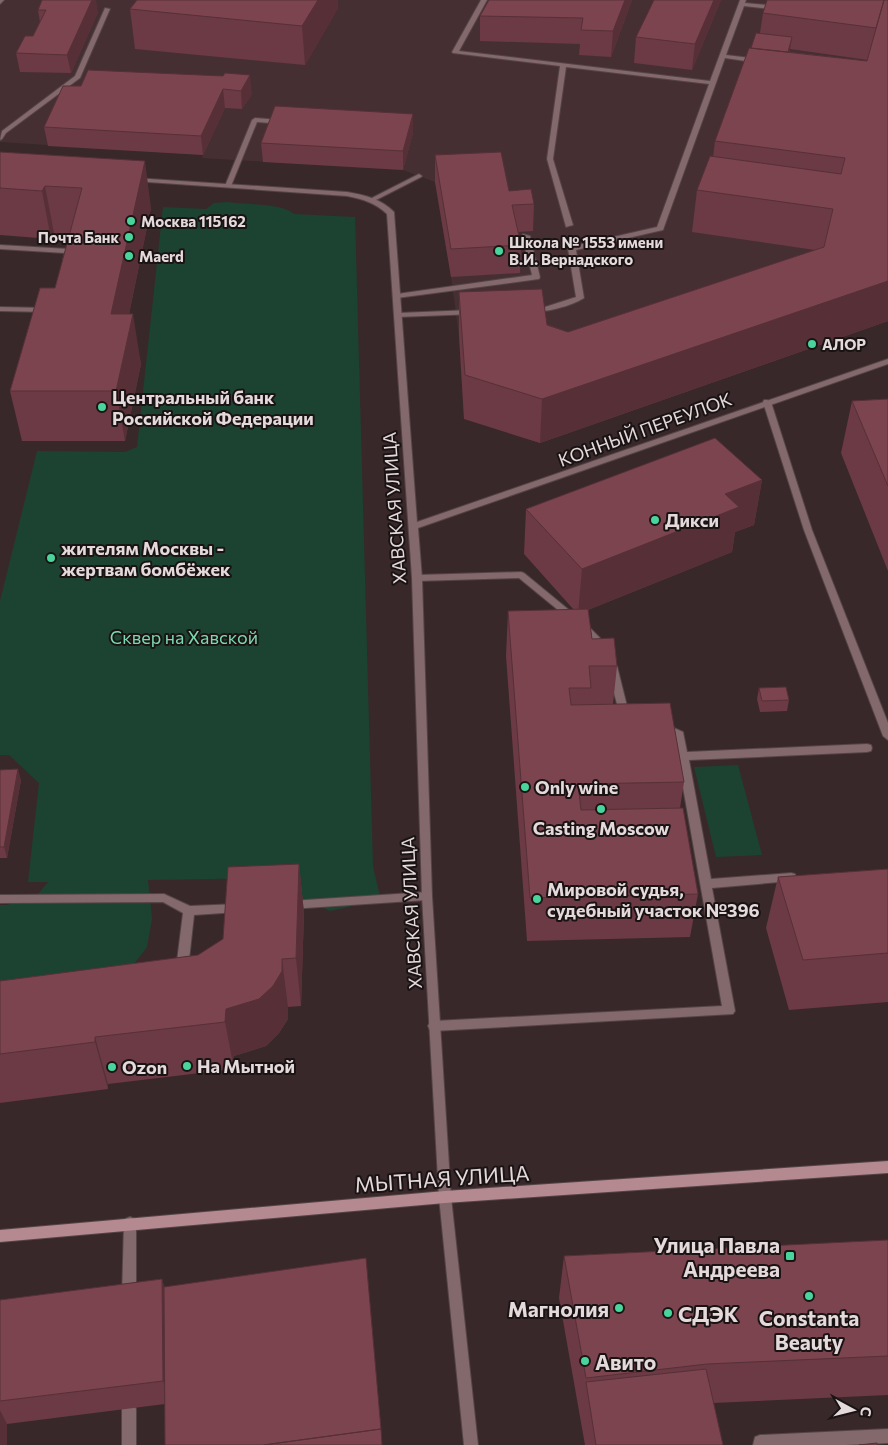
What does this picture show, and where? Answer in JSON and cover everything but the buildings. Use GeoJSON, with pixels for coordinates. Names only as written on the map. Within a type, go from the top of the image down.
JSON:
{"type":"FeatureCollection","features":[{"type":"Feature","properties":{"kind":"main road","name":"МЫТНАЯ УЛИЦА"},"geometry":{"type":"LineString","coordinates":[[0,1236],[130,1223],[445,1197],[888,1167]]}},
{"type":"Feature","properties":{"kind":"street"},"geometry":{"type":"LineString","coordinates":[[484,0],[455,52],[713,83]]}},
{"type":"Feature","properties":{"kind":"street"},"geometry":{"type":"LineString","coordinates":[[519,310],[546,309],[580,298],[572,248],[660,228],[742,2],[789,9]]}},
{"type":"Feature","properties":{"kind":"street"},"geometry":{"type":"LineString","coordinates":[[0,138],[4,132],[78,78],[107,9]]}},
{"type":"Feature","properties":{"kind":"street"},"geometry":{"type":"LineString","coordinates":[[722,56],[769,62]]}},
{"type":"Feature","properties":{"kind":"street"},"geometry":{"type":"LineString","coordinates":[[563,66],[550,159],[569,225]]}},
{"type":"Feature","properties":{"kind":"street"},"geometry":{"type":"LineString","coordinates":[[228,186],[255,120],[294,122]]}},
{"type":"Feature","properties":{"kind":"street"},"geometry":{"type":"LineString","coordinates":[[372,200],[419,176]]}},
{"type":"Feature","properties":{"kind":"street","name":"ХАВСКАЯ УЛИЦА"},"geometry":{"type":"LineString","coordinates":[[124,179],[348,194],[372,200],[386,208],[391,214],[416,578],[427,896],[445,1197]]}},
{"type":"Feature","properties":{"kind":"street"},"geometry":{"type":"LineString","coordinates":[[396,296],[536,277],[526,236]]}},
{"type":"Feature","properties":{"kind":"street"},"geometry":{"type":"LineString","coordinates":[[38,249],[44,238]]}},
{"type":"Feature","properties":{"kind":"street"},"geometry":{"type":"LineString","coordinates":[[0,247],[69,251],[65,268]]}},
{"type":"Feature","properties":{"kind":"street"},"geometry":{"type":"LineString","coordinates":[[0,309],[54,310]]}},
{"type":"Feature","properties":{"kind":"street"},"geometry":{"type":"LineString","coordinates":[[398,315],[483,312]]}},
{"type":"Feature","properties":{"kind":"street","name":"КОННЫЙ ПЕРЕУЛОК"},"geometry":{"type":"LineString","coordinates":[[413,527],[888,361]]}},
{"type":"Feature","properties":{"kind":"street"},"geometry":{"type":"LineString","coordinates":[[767,402],[808,530],[888,736]]}},
{"type":"Feature","properties":{"kind":"street"},"geometry":{"type":"LineString","coordinates":[[416,578],[521,575],[584,626],[609,652],[623,708],[639,716]]}},
{"type":"Feature","properties":{"kind":"street"},"geometry":{"type":"LineString","coordinates":[[434,1026],[729,1010],[679,735],[655,724]]}},
{"type":"Feature","properties":{"kind":"street"},"geometry":{"type":"LineString","coordinates":[[682,756],[867,748]]}},
{"type":"Feature","properties":{"kind":"street"},"geometry":{"type":"LineString","coordinates":[[706,884],[798,876]]}},
{"type":"Feature","properties":{"kind":"street"},"geometry":{"type":"LineString","coordinates":[[276,906],[427,896]]}},
{"type":"Feature","properties":{"kind":"street"},"geometry":{"type":"LineString","coordinates":[[0,900],[164,898],[189,911],[247,908]]}},
{"type":"Feature","properties":{"kind":"street"},"geometry":{"type":"LineString","coordinates":[[181,978],[189,911]]}},
{"type":"Feature","properties":{"kind":"street"},"geometry":{"type":"LineString","coordinates":[[445,1197],[471,1445]]}},
{"type":"Feature","properties":{"kind":"street"},"geometry":{"type":"LineString","coordinates":[[130,1223],[130,1309]]}},
{"type":"Feature","properties":{"kind":"street"},"geometry":{"type":"LineString","coordinates":[[129,1445],[130,1409]]}},
{"type":"Feature","properties":{"kind":"street"},"geometry":{"type":"LineString","coordinates":[[760,1445],[760,1442],[888,1436]]}},
{"type":"Feature","properties":{"kind":"shaded area"},"geometry":{"type":"Polygon","coordinates":[[[0,0],[888,0],[888,321],[540,443],[464,419],[459,336],[435,182],[403,170],[202,158],[203,155],[0,142],[0,0]]]}},
{"type":"Feature","properties":{"kind":"green space","name":"Сквер на Хавской"},"geometry":{"type":"Polygon","coordinates":[[[228,202],[273,206],[289,210],[294,214],[355,217],[373,867],[381,900],[330,911],[301,898],[280,878],[148,880],[152,919],[147,947],[127,973],[0,1020],[0,905],[7,905],[39,893],[48,882],[28,882],[39,783],[9,755],[0,755],[0,601],[37,451],[125,452],[137,447],[163,207],[206,209],[214,203],[228,202]]]}},
{"type":"Feature","properties":{"kind":"green space"},"geometry":{"type":"Polygon","coordinates":[[[738,765],[762,855],[716,857],[694,767],[738,765]]]}},
{"type":"Feature","properties":{"kind":"place","name":"Москва 115162"},"geometry":{"type":"Point","coordinates":[131,221]}},
{"type":"Feature","properties":{"kind":"place","name":"Почта Банк"},"geometry":{"type":"Point","coordinates":[129,237]}},
{"type":"Feature","properties":{"kind":"place","name":"Школа № 1553 имени В.И. Вернадского"},"geometry":{"type":"Point","coordinates":[499,251]}},
{"type":"Feature","properties":{"kind":"place","name":"Maerd"},"geometry":{"type":"Point","coordinates":[129,256]}},
{"type":"Feature","properties":{"kind":"place","name":"АЛОР"},"geometry":{"type":"Point","coordinates":[812,344]}},
{"type":"Feature","properties":{"kind":"place","name":"Центральный банк Российской Федерации"},"geometry":{"type":"Point","coordinates":[102,407]}},
{"type":"Feature","properties":{"kind":"place","name":"Дикси"},"geometry":{"type":"Point","coordinates":[655,520]}},
{"type":"Feature","properties":{"kind":"place","name":"жителям Москвы - жертвам бомбёжек"},"geometry":{"type":"Point","coordinates":[51,558]}},
{"type":"Feature","properties":{"kind":"place","name":"Only wine"},"geometry":{"type":"Point","coordinates":[525,787]}},
{"type":"Feature","properties":{"kind":"place","name":"Casting Moscow"},"geometry":{"type":"Point","coordinates":[601,809]}},
{"type":"Feature","properties":{"kind":"place","name":"Мировой судья, судебный участок №396"},"geometry":{"type":"Point","coordinates":[537,899]}},
{"type":"Feature","properties":{"kind":"place","name":"На Мытной"},"geometry":{"type":"Point","coordinates":[187,1066]}},
{"type":"Feature","properties":{"kind":"place","name":"Ozon"},"geometry":{"type":"Point","coordinates":[112,1067]}},
{"type":"Feature","properties":{"kind":"place","name":"Улица Павла Андреева"},"geometry":{"type":"Point","coordinates":[790,1256]}},
{"type":"Feature","properties":{"kind":"place","name":"Constanta Beauty"},"geometry":{"type":"Point","coordinates":[809,1296]}},
{"type":"Feature","properties":{"kind":"place","name":"Магнолия"},"geometry":{"type":"Point","coordinates":[619,1308]}},
{"type":"Feature","properties":{"kind":"place","name":"СДЭК"},"geometry":{"type":"Point","coordinates":[668,1313]}},
{"type":"Feature","properties":{"kind":"place","name":"Авито"},"geometry":{"type":"Point","coordinates":[585,1361]}}]}
